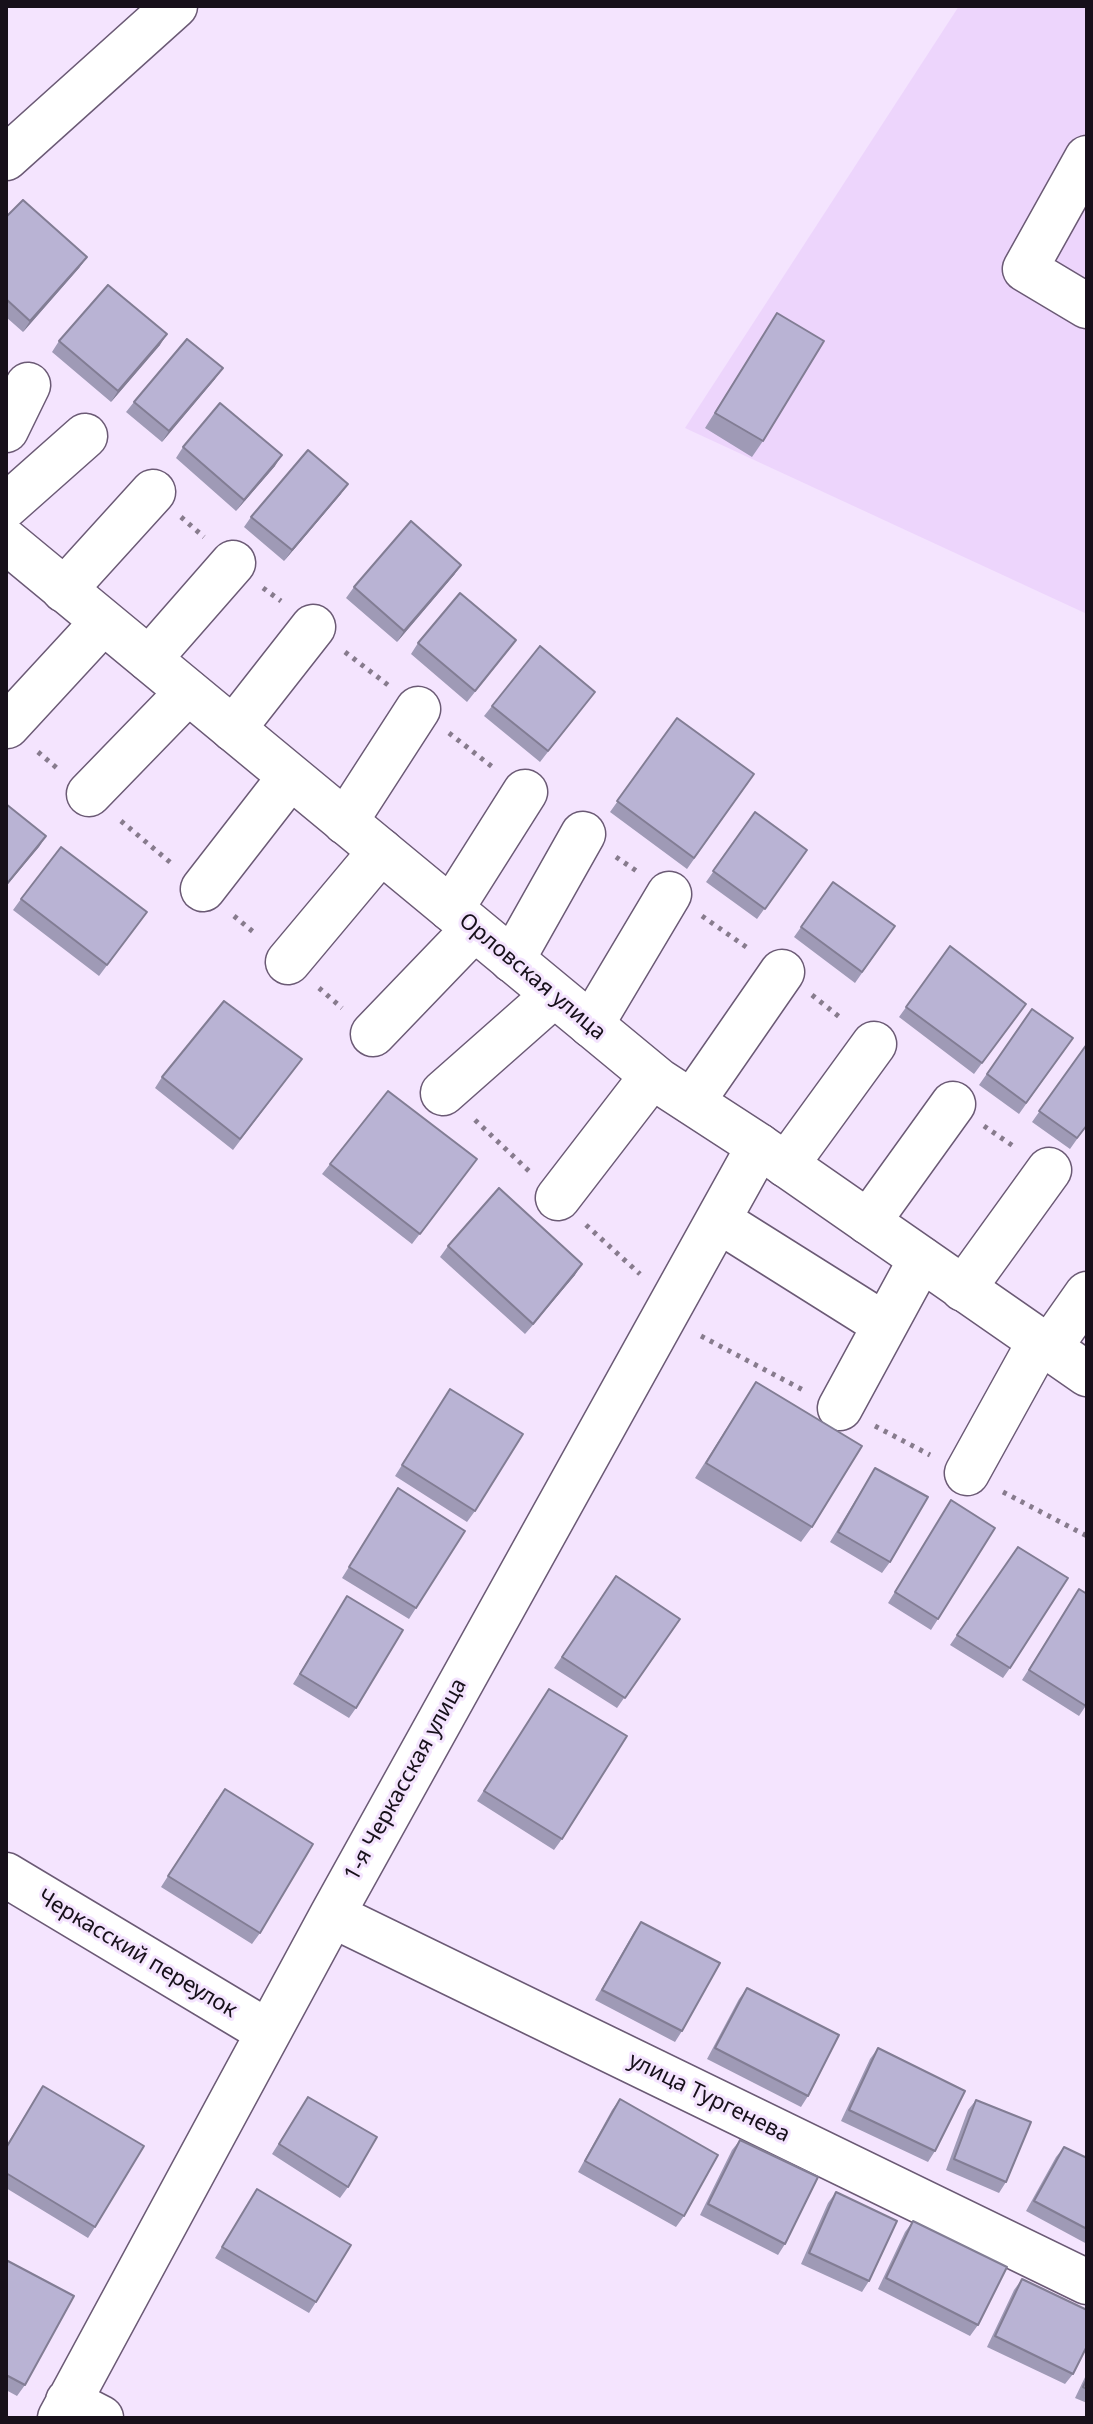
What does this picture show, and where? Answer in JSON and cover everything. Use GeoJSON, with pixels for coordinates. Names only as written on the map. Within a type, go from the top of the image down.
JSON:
{"type":"FeatureCollection","features":[{"type":"Feature","properties":{"kind":"street"},"geometry":{"type":"LineString","coordinates":[[6,158],[175,6]]}},
{"type":"Feature","properties":{"kind":"street"},"geometry":{"type":"LineString","coordinates":[[1087,158],[1025,269],[1087,306]]}},
{"type":"Feature","properties":{"kind":"street"},"geometry":{"type":"LineString","coordinates":[[6,430],[28,385]]}},
{"type":"Feature","properties":{"kind":"street"},"geometry":{"type":"LineString","coordinates":[[6,506],[85,436]]}},
{"type":"Feature","properties":{"kind":"street"},"geometry":{"type":"LineString","coordinates":[[64,590],[153,492]]}},
{"type":"Feature","properties":{"kind":"street","name":"Орловская улица"},"geometry":{"type":"LineString","coordinates":[[6,541],[652,1076],[1087,1374]]}},
{"type":"Feature","properties":{"kind":"street"},"geometry":{"type":"LineString","coordinates":[[149,659],[233,563]]}},
{"type":"Feature","properties":{"kind":"street"},"geometry":{"type":"LineString","coordinates":[[7,726],[103,622]]}},
{"type":"Feature","properties":{"kind":"street"},"geometry":{"type":"LineString","coordinates":[[233,729],[313,627]]}},
{"type":"Feature","properties":{"kind":"street"},"geometry":{"type":"LineString","coordinates":[[89,794],[188,692]]}},
{"type":"Feature","properties":{"kind":"street"},"geometry":{"type":"LineString","coordinates":[[345,822],[418,709]]}},
{"type":"Feature","properties":{"kind":"street"},"geometry":{"type":"LineString","coordinates":[[203,889],[290,777]]}},
{"type":"Feature","properties":{"kind":"street"},"geometry":{"type":"LineString","coordinates":[[373,1034],[463,919],[525,792]]}},
{"type":"Feature","properties":{"kind":"street"},"geometry":{"type":"LineString","coordinates":[[512,960],[583,834]]}},
{"type":"Feature","properties":{"kind":"street"},"geometry":{"type":"LineString","coordinates":[[288,962],[381,851]]}},
{"type":"Feature","properties":{"kind":"street"},"geometry":{"type":"LineString","coordinates":[[591,1025],[669,894]]}},
{"type":"Feature","properties":{"kind":"street"},"geometry":{"type":"LineString","coordinates":[[692,1102],[782,972]]}},
{"type":"Feature","properties":{"kind":"street"},"geometry":{"type":"LineString","coordinates":[[443,1093],[554,995]]}},
{"type":"Feature","properties":{"kind":"street","name":"1-я Черкасская улица"},"geometry":{"type":"LineString","coordinates":[[76,2412],[268,2032],[718,1220],[874,1044]]}},
{"type":"Feature","properties":{"kind":"street"},"geometry":{"type":"LineString","coordinates":[[558,1198],[652,1076]]}},
{"type":"Feature","properties":{"kind":"street"},"geometry":{"type":"LineString","coordinates":[[868,1222],[953,1104]]}},
{"type":"Feature","properties":{"kind":"street"},"geometry":{"type":"LineString","coordinates":[[963,1289],[1049,1170]]}},
{"type":"Feature","properties":{"kind":"street"},"geometry":{"type":"LineString","coordinates":[[718,1220],[885,1325]]}},
{"type":"Feature","properties":{"kind":"street"},"geometry":{"type":"LineString","coordinates":[[840,1408],[921,1259]]}},
{"type":"Feature","properties":{"kind":"street"},"geometry":{"type":"LineString","coordinates":[[967,1473],[1044,1344],[1087,1294]]}},
{"type":"Feature","properties":{"kind":"street","name":"Черкасский переулок"},"geometry":{"type":"LineString","coordinates":[[6,1875],[268,2032]]}},
{"type":"Feature","properties":{"kind":"street","name":"улица Тургенева"},"geometry":{"type":"LineString","coordinates":[[332,1915],[1087,2282]]}},
{"type":"Feature","properties":{"kind":"shaded area"},"geometry":{"type":"Polygon","coordinates":[[[959,6],[1087,6],[1087,614],[685,428],[959,6]]]}},
{"type":"Feature","properties":{"kind":"building"},"geometry":{"type":"Polygon","coordinates":[[[23,200],[87,257],[30,321],[6,299],[6,217],[23,200]]]}},
{"type":"Feature","properties":{"kind":"building"},"geometry":{"type":"Polygon","coordinates":[[[108,285],[167,334],[118,391],[59,341],[108,285]]]}},
{"type":"Feature","properties":{"kind":"building"},"geometry":{"type":"Polygon","coordinates":[[[777,313],[824,341],[763,441],[715,413],[777,313]]]}},
{"type":"Feature","properties":{"kind":"building"},"geometry":{"type":"Polygon","coordinates":[[[187,339],[223,368],[169,431],[134,402],[187,339]]]}},
{"type":"Feature","properties":{"kind":"building"},"geometry":{"type":"Polygon","coordinates":[[[220,403],[282,455],[244,500],[183,447],[220,403]]]}},
{"type":"Feature","properties":{"kind":"building"},"geometry":{"type":"Polygon","coordinates":[[[308,450],[348,484],[292,550],[251,517],[308,450]]]}},
{"type":"Feature","properties":{"kind":"building"},"geometry":{"type":"Polygon","coordinates":[[[411,521],[461,565],[404,631],[354,587],[411,521]]]}},
{"type":"Feature","properties":{"kind":"building"},"geometry":{"type":"Polygon","coordinates":[[[460,593],[516,640],[475,691],[418,643],[460,593]]]}},
{"type":"Feature","properties":{"kind":"building"},"geometry":{"type":"Polygon","coordinates":[[[540,646],[595,692],[548,751],[492,706],[540,646]]]}},
{"type":"Feature","properties":{"kind":"building"},"geometry":{"type":"Polygon","coordinates":[[[677,718],[754,774],[694,858],[617,801],[677,718]]]}},
{"type":"Feature","properties":{"kind":"building"},"geometry":{"type":"Polygon","coordinates":[[[6,804],[46,836],[6,885],[6,804]]]}},
{"type":"Feature","properties":{"kind":"building"},"geometry":{"type":"Polygon","coordinates":[[[755,812],[807,850],[765,909],[713,871],[755,812]]]}},
{"type":"Feature","properties":{"kind":"building"},"geometry":{"type":"Polygon","coordinates":[[[61,847],[147,912],[107,965],[21,899],[61,847]]]}},
{"type":"Feature","properties":{"kind":"building"},"geometry":{"type":"Polygon","coordinates":[[[833,882],[895,926],[862,972],[801,927],[833,882]]]}},
{"type":"Feature","properties":{"kind":"building"},"geometry":{"type":"Polygon","coordinates":[[[950,946],[1026,1004],[982,1063],[906,1007],[950,946]]]}},
{"type":"Feature","properties":{"kind":"building"},"geometry":{"type":"Polygon","coordinates":[[[224,1001],[302,1059],[240,1139],[162,1077],[224,1001]]]}},
{"type":"Feature","properties":{"kind":"building"},"geometry":{"type":"Polygon","coordinates":[[[1032,1009],[1073,1038],[1026,1103],[987,1074],[1032,1009]]]}},
{"type":"Feature","properties":{"kind":"building"},"geometry":{"type":"Polygon","coordinates":[[[1087,1044],[1087,1125],[1077,1138],[1039,1111],[1087,1044]]]}},
{"type":"Feature","properties":{"kind":"building"},"geometry":{"type":"Polygon","coordinates":[[[388,1091],[477,1159],[420,1234],[330,1164],[388,1091]]]}},
{"type":"Feature","properties":{"kind":"building"},"geometry":{"type":"Polygon","coordinates":[[[499,1188],[582,1264],[533,1324],[448,1246],[499,1188]]]}},
{"type":"Feature","properties":{"kind":"building"},"geometry":{"type":"Polygon","coordinates":[[[756,1382],[862,1446],[812,1527],[706,1463],[756,1382]]]}},
{"type":"Feature","properties":{"kind":"building"},"geometry":{"type":"Polygon","coordinates":[[[450,1389],[523,1434],[475,1511],[402,1465],[450,1389]]]}},
{"type":"Feature","properties":{"kind":"building"},"geometry":{"type":"Polygon","coordinates":[[[875,1468],[928,1497],[890,1562],[838,1532],[875,1468]]]}},
{"type":"Feature","properties":{"kind":"building"},"geometry":{"type":"Polygon","coordinates":[[[398,1488],[465,1531],[416,1608],[349,1567],[398,1488]]]}},
{"type":"Feature","properties":{"kind":"building"},"geometry":{"type":"Polygon","coordinates":[[[951,1500],[995,1528],[938,1619],[895,1592],[951,1500]]]}},
{"type":"Feature","properties":{"kind":"building"},"geometry":{"type":"Polygon","coordinates":[[[1018,1547],[1068,1578],[1010,1668],[957,1635],[1018,1547]]]}},
{"type":"Feature","properties":{"kind":"building"},"geometry":{"type":"Polygon","coordinates":[[[616,1576],[680,1619],[625,1698],[562,1657],[616,1576]]]}},
{"type":"Feature","properties":{"kind":"building"},"geometry":{"type":"Polygon","coordinates":[[[1079,1589],[1087,1594],[1086,1706],[1029,1670],[1079,1589]]]}},
{"type":"Feature","properties":{"kind":"building"},"geometry":{"type":"Polygon","coordinates":[[[347,1596],[403,1630],[356,1708],[300,1674],[347,1596]]]}},
{"type":"Feature","properties":{"kind":"building"},"geometry":{"type":"Polygon","coordinates":[[[549,1689],[627,1736],[562,1839],[484,1791],[549,1689]]]}},
{"type":"Feature","properties":{"kind":"building"},"geometry":{"type":"Polygon","coordinates":[[[225,1789],[313,1844],[260,1933],[168,1876],[225,1789]]]}},
{"type":"Feature","properties":{"kind":"building"},"geometry":{"type":"Polygon","coordinates":[[[641,1922],[720,1963],[682,2031],[602,1990],[641,1922]]]}},
{"type":"Feature","properties":{"kind":"building"},"geometry":{"type":"Polygon","coordinates":[[[747,1988],[839,2035],[808,2096],[715,2048],[747,1988]]]}},
{"type":"Feature","properties":{"kind":"building"},"geometry":{"type":"Polygon","coordinates":[[[878,2048],[965,2091],[935,2151],[849,2110],[878,2048]]]}},
{"type":"Feature","properties":{"kind":"building"},"geometry":{"type":"Polygon","coordinates":[[[43,2086],[144,2146],[95,2227],[6,2173],[6,2148],[43,2086]]]}},
{"type":"Feature","properties":{"kind":"building"},"geometry":{"type":"Polygon","coordinates":[[[308,2097],[377,2137],[348,2187],[279,2144],[308,2097]]]}},
{"type":"Feature","properties":{"kind":"building"},"geometry":{"type":"Polygon","coordinates":[[[620,2099],[718,2155],[684,2216],[585,2161],[620,2099]]]}},
{"type":"Feature","properties":{"kind":"building"},"geometry":{"type":"Polygon","coordinates":[[[976,2100],[1031,2122],[1006,2182],[954,2159],[976,2100]]]}},
{"type":"Feature","properties":{"kind":"building"},"geometry":{"type":"Polygon","coordinates":[[[740,2140],[818,2177],[785,2244],[708,2204],[740,2140]]]}},
{"type":"Feature","properties":{"kind":"building"},"geometry":{"type":"Polygon","coordinates":[[[1064,2147],[1087,2158],[1087,2229],[1034,2201],[1064,2147]]]}},
{"type":"Feature","properties":{"kind":"building"},"geometry":{"type":"Polygon","coordinates":[[[257,2189],[351,2245],[316,2302],[222,2247],[257,2189]]]}},
{"type":"Feature","properties":{"kind":"building"},"geometry":{"type":"Polygon","coordinates":[[[836,2192],[897,2221],[869,2281],[809,2253],[836,2192]]]}},
{"type":"Feature","properties":{"kind":"building"},"geometry":{"type":"Polygon","coordinates":[[[913,2221],[1007,2267],[978,2325],[886,2278],[913,2221]]]}},
{"type":"Feature","properties":{"kind":"building"},"geometry":{"type":"Polygon","coordinates":[[[6,2260],[74,2296],[25,2385],[6,2375],[6,2260]]]}},
{"type":"Feature","properties":{"kind":"building"},"geometry":{"type":"Polygon","coordinates":[[[1022,2279],[1087,2310],[1087,2346],[1073,2374],[995,2336],[1022,2279]]]}}]}
